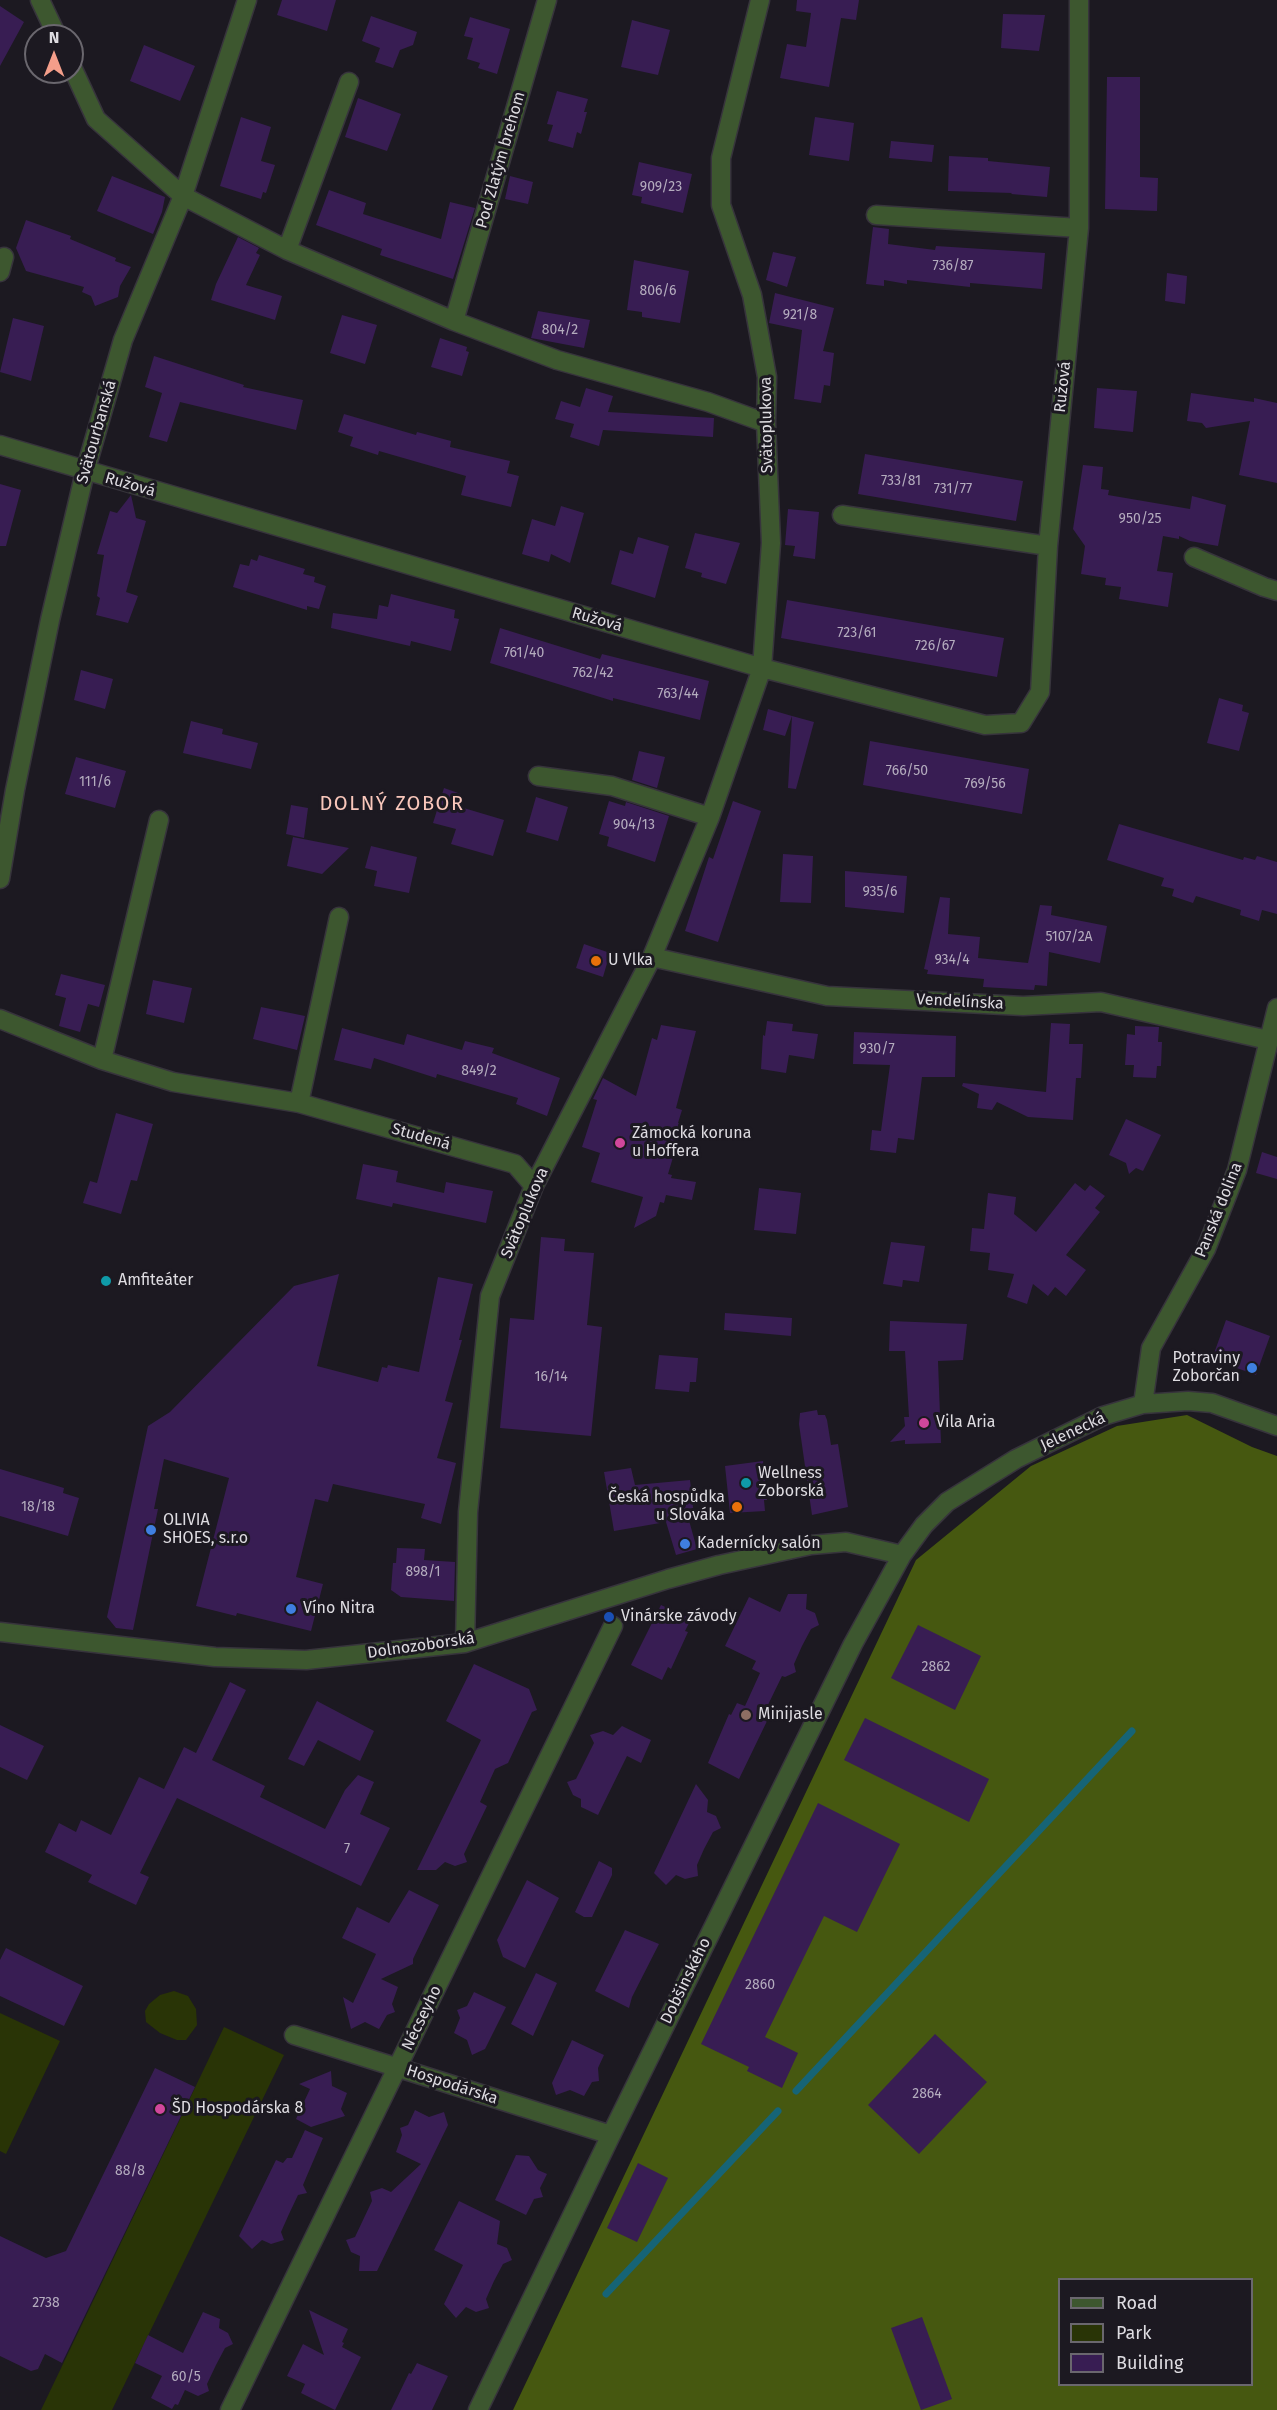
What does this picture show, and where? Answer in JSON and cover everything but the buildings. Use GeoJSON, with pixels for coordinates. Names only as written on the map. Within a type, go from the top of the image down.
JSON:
{"type":"FeatureCollection","features":[{"type":"Feature","properties":{"kind":"street"},"geometry":{"type":"LineString","coordinates":[[40,0],[51,24]]}},
{"type":"Feature","properties":{"kind":"street","name":"Svätourbanská"},"geometry":{"type":"LineString","coordinates":[[0,879],[7,787],[85,472],[123,340],[183,196],[247,0]]}},
{"type":"Feature","properties":{"kind":"street","name":"Pod Zlatým brehom"},"geometry":{"type":"LineString","coordinates":[[454,321],[547,0]]}},
{"type":"Feature","properties":{"kind":"street","name":"Svätoplukova"},"geometry":{"type":"LineString","coordinates":[[465,1642],[468,1512],[490,1296],[534,1186],[652,957],[710,817],[762,668],[771,543],[766,423],[767,377],[752,295],[721,205],[721,158],[760,0]]}},
{"type":"Feature","properties":{"kind":"street","name":"Ružová"},"geometry":{"type":"LineString","coordinates":[[0,445],[85,472],[762,668],[986,725],[1021,723],[1040,692],[1048,546],[1079,228],[1080,0]]}},
{"type":"Feature","properties":{"kind":"street"},"geometry":{"type":"LineString","coordinates":[[287,250],[349,82]]}},
{"type":"Feature","properties":{"kind":"street"},"geometry":{"type":"LineString","coordinates":[[80,84],[96,119],[183,196],[287,250],[454,321],[557,360],[708,402],[766,423]]}},
{"type":"Feature","properties":{"kind":"street"},"geometry":{"type":"LineString","coordinates":[[876,215],[1079,228]]}},
{"type":"Feature","properties":{"kind":"street"},"geometry":{"type":"LineString","coordinates":[[842,515],[1048,546]]}},
{"type":"Feature","properties":{"kind":"street"},"geometry":{"type":"LineString","coordinates":[[1194,557],[1277,591]]}},
{"type":"Feature","properties":{"kind":"street"},"geometry":{"type":"LineString","coordinates":[[538,776],[612,786],[710,817]]}},
{"type":"Feature","properties":{"kind":"street"},"geometry":{"type":"LineString","coordinates":[[102,1060],[159,820]]}},
{"type":"Feature","properties":{"kind":"street"},"geometry":{"type":"LineString","coordinates":[[299,1102],[339,917]]}},
{"type":"Feature","properties":{"kind":"street","name":"Vendelínska"},"geometry":{"type":"LineString","coordinates":[[652,957],[827,996],[1023,1005],[1101,1002],[1268,1040]]}},
{"type":"Feature","properties":{"kind":"street","name":"Panská dolina"},"geometry":{"type":"LineString","coordinates":[[1143,1404],[1151,1348],[1206,1249],[1237,1170],[1277,1008]]}},
{"type":"Feature","properties":{"kind":"street","name":"Studená"},"geometry":{"type":"LineString","coordinates":[[0,1019],[102,1060],[173,1082],[299,1102],[515,1164],[534,1186]]}},
{"type":"Feature","properties":{"kind":"street","name":"Jelenecká"},"geometry":{"type":"LineString","coordinates":[[902,1555],[924,1525],[947,1502],[1016,1459],[1103,1416],[1143,1404],[1188,1401],[1212,1403],[1277,1426]]}},
{"type":"Feature","properties":{"kind":"street","name":"Dolnozoborská"},"geometry":{"type":"LineString","coordinates":[[0,1632],[215,1657],[306,1660],[465,1642],[668,1579],[719,1565],[811,1545],[846,1542],[902,1555]]}},
{"type":"Feature","properties":{"kind":"street","name":"Dobšinského"},"geometry":{"type":"LineString","coordinates":[[478,2410],[610,2135],[853,1644],[902,1555]]}},
{"type":"Feature","properties":{"kind":"street","name":"Nécseyho"},"geometry":{"type":"LineString","coordinates":[[230,2410],[613,1626]]}},
{"type":"Feature","properties":{"kind":"street","name":"Hospodárska"},"geometry":{"type":"LineString","coordinates":[[294,2035],[610,2135]]}},
{"type":"Feature","properties":{"kind":"green space"},"geometry":{"type":"Polygon","coordinates":[[[1187,1415],[1252,1447],[1277,1456],[1277,2410],[513,2410],[916,1560],[1031,1466],[1117,1426],[1187,1415]]]}},
{"type":"Feature","properties":{"kind":"green space"},"geometry":{"type":"Polygon","coordinates":[[[174,1991],[188,1996],[196,2009],[197,2025],[186,2040],[177,2040],[160,2033],[146,2022],[145,2011],[149,2004],[160,1995],[174,1991]]]}},
{"type":"Feature","properties":{"kind":"green space"},"geometry":{"type":"Polygon","coordinates":[[[0,2013],[60,2041],[6,2154],[0,2151],[0,2013]]]}},
{"type":"Feature","properties":{"kind":"green space"},"geometry":{"type":"Polygon","coordinates":[[[224,2027],[284,2055],[112,2410],[41,2410],[224,2027]]]}},
{"type":"Feature","properties":{"kind":"waterway"},"geometry":{"type":"LineString","coordinates":[[796,2091],[1132,1731]]}},
{"type":"Feature","properties":{"kind":"waterway"},"geometry":{"type":"LineString","coordinates":[[606,2294],[778,2111]]}},
{"type":"Feature","properties":{"kind":"place","name":"U Vlka"},"geometry":{"type":"Point","coordinates":[596,961]}},
{"type":"Feature","properties":{"kind":"place","name":"Zámocká koruna u Hoffera"},"geometry":{"type":"Point","coordinates":[620,1143]}},
{"type":"Feature","properties":{"kind":"place","name":"Amfiteáter"},"geometry":{"type":"Point","coordinates":[106,1281]}},
{"type":"Feature","properties":{"kind":"place","name":"Potraviny Zoborčan"},"geometry":{"type":"Point","coordinates":[1252,1368]}},
{"type":"Feature","properties":{"kind":"place","name":"Vila Aria"},"geometry":{"type":"Point","coordinates":[924,1423]}},
{"type":"Feature","properties":{"kind":"place","name":"Wellness Zoborská"},"geometry":{"type":"Point","coordinates":[746,1483]}},
{"type":"Feature","properties":{"kind":"place","name":"Česká hospůdka u Slováka"},"geometry":{"type":"Point","coordinates":[737,1507]}},
{"type":"Feature","properties":{"kind":"place","name":"OLIVIA SHOES, s.r.o"},"geometry":{"type":"Point","coordinates":[151,1530]}},
{"type":"Feature","properties":{"kind":"place","name":"Kadernícky salón"},"geometry":{"type":"Point","coordinates":[685,1544]}},
{"type":"Feature","properties":{"kind":"place","name":"Víno Nitra"},"geometry":{"type":"Point","coordinates":[291,1609]}},
{"type":"Feature","properties":{"kind":"place","name":"Vinárske závody"},"geometry":{"type":"Point","coordinates":[609,1617]}},
{"type":"Feature","properties":{"kind":"place","name":"Minijasle"},"geometry":{"type":"Point","coordinates":[746,1715]}},
{"type":"Feature","properties":{"kind":"place","name":"ŠD Hospodárska 8"},"geometry":{"type":"Point","coordinates":[160,2109]}},
{"type":"Feature","properties":{"kind":"district","name":"DOLNÝ ZOBOR"},"geometry":{"type":"Point","coordinates":[392,804]}}]}
